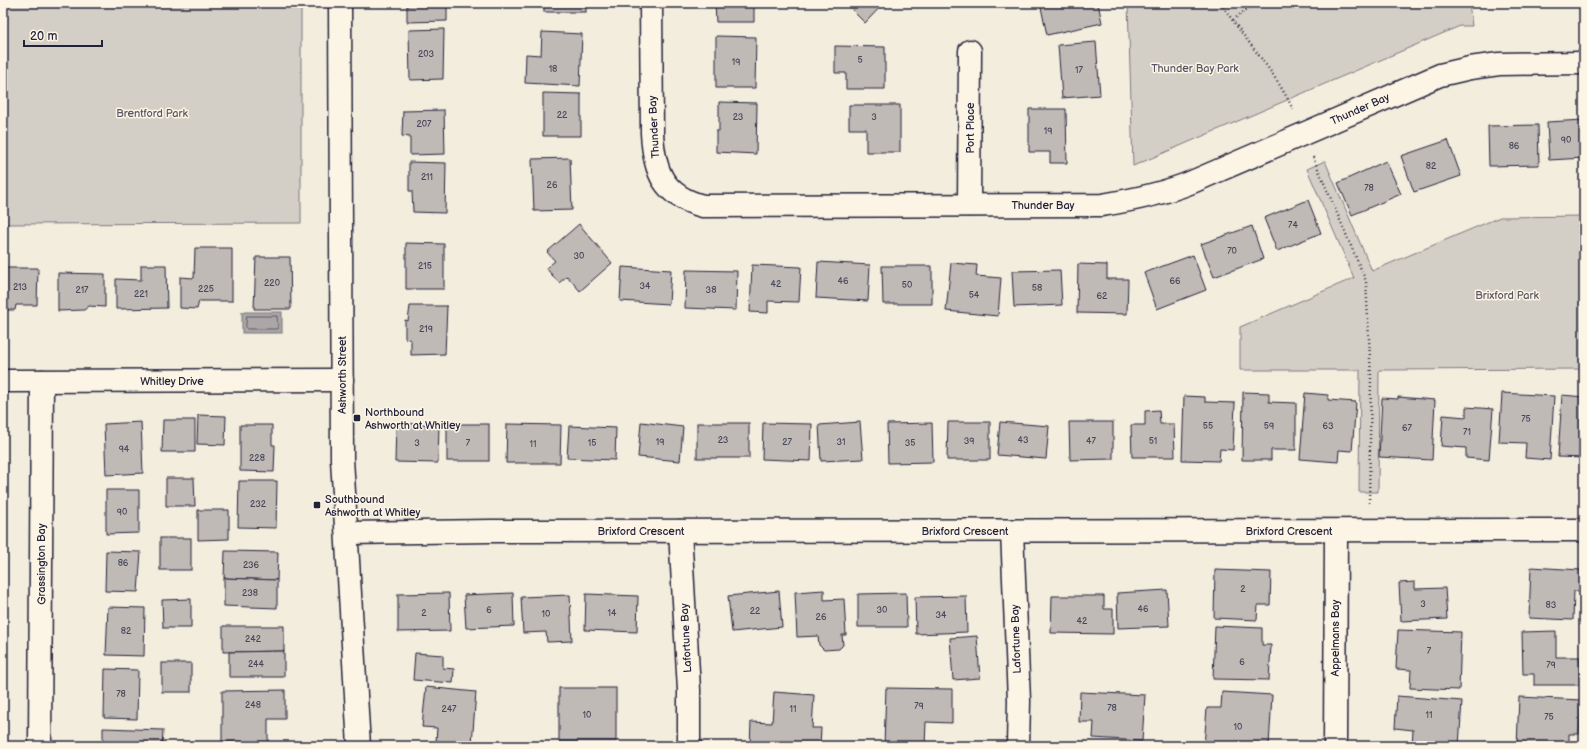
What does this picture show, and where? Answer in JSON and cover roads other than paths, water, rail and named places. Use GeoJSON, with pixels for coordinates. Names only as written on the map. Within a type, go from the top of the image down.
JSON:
{"type":"FeatureCollection","features":[{"type":"Feature","properties":{"kind":"street","name":"Ashworth Street"},"geometry":{"type":"LineString","coordinates":[[340,3],[342,459],[359,746]]}},
{"type":"Feature","properties":{"kind":"street","name":"Thunder Bay"},"geometry":{"type":"LineString","coordinates":[[651,3],[653,153],[657,168],[663,181],[669,189],[679,197],[691,203],[703,206],[1102,205],[1147,197],[1170,191],[1440,75],[1470,68],[1499,64],[1584,63]]}},
{"type":"Feature","properties":{"kind":"street","name":"Port Place"},"geometry":{"type":"LineString","coordinates":[[969,205],[970,51]]}},
{"type":"Feature","properties":{"kind":"street","name":"Whitley Drive"},"geometry":{"type":"LineString","coordinates":[[3,381],[342,380]]}},
{"type":"Feature","properties":{"kind":"street","name":"Grassington Bay"},"geometry":{"type":"LineString","coordinates":[[40,746],[42,381]]}},
{"type":"Feature","properties":{"kind":"street","name":"Appelmans Bay"},"geometry":{"type":"LineString","coordinates":[[1335,746],[1336,530]]}},
{"type":"Feature","properties":{"kind":"street","name":"Brixford Crescent"},"geometry":{"type":"LineString","coordinates":[[347,533],[490,531],[1584,530]]}},
{"type":"Feature","properties":{"kind":"street","name":"Lafortune Bay"},"geometry":{"type":"LineString","coordinates":[[680,531],[689,690],[689,746]]}},
{"type":"Feature","properties":{"kind":"street","name":"Lafortune Bay"},"geometry":{"type":"LineString","coordinates":[[1012,531],[1019,701],[1018,746]]}},
{"type":"Feature","properties":{"kind":"water"},"geometry":{"type":"Polygon","coordinates":[[[242,312],[282,312],[282,333],[242,333],[242,312]]]}},
{"type":"Feature","properties":{"kind":"place","name":"Northbound Ashworth at Whitley"},"geometry":{"type":"Point","coordinates":[357,418]}},
{"type":"Feature","properties":{"kind":"place","name":"Southbound Ashworth at Whitley"},"geometry":{"type":"Point","coordinates":[317,505]}},
{"type":"Feature","properties":{"kind":"park label","name":"Thunder Bay Park"},"geometry":{"type":"Point","coordinates":[1195,68]}},
{"type":"Feature","properties":{"kind":"park label","name":"Brentford Park"},"geometry":{"type":"Point","coordinates":[152,113]}},
{"type":"Feature","properties":{"kind":"park label","name":"Brixford Park"},"geometry":{"type":"Point","coordinates":[1507,295]}}]}
